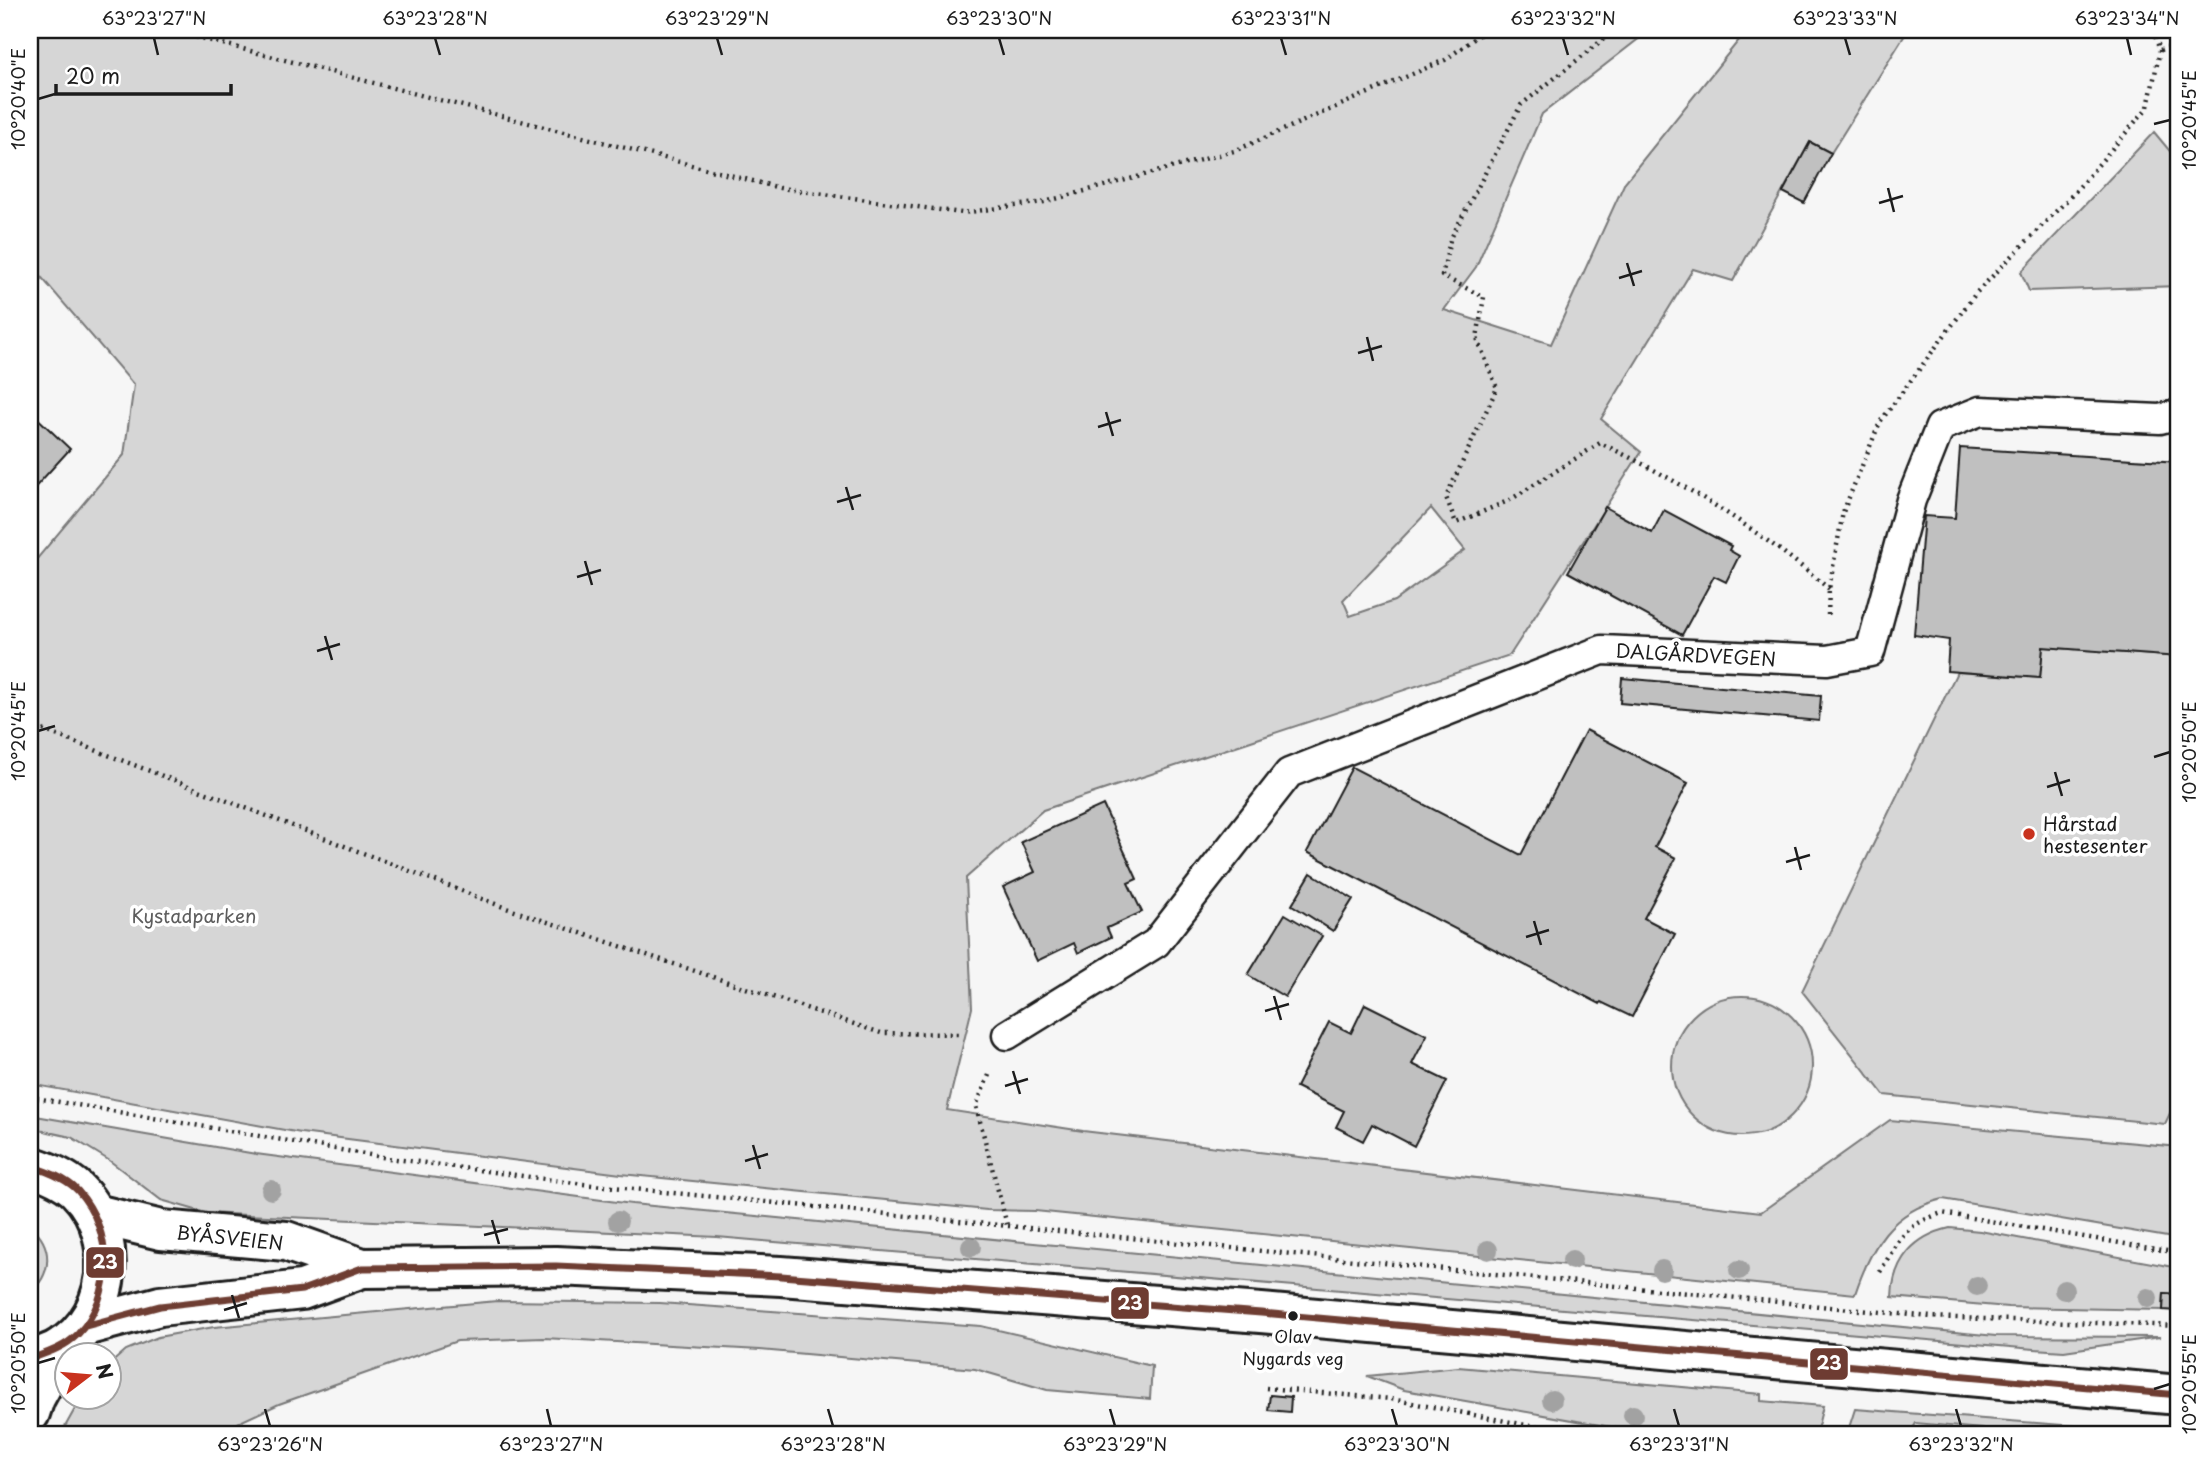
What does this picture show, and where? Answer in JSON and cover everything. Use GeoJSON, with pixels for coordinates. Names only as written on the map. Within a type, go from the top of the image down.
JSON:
{"type":"FeatureCollection","features":[{"type":"Feature","properties":{"kind":"main road"},"geometry":{"type":"LineString","coordinates":[[30,1166],[51,1173],[77,1190],[95,1214],[106,1242],[107,1273],[100,1301],[35,1398],[30,1413]]}},
{"type":"Feature","properties":{"kind":"main road","name":"BYÅSVEIEN"},"geometry":{"type":"LineString","coordinates":[[95,1214],[161,1230],[286,1241],[362,1268]]}},
{"type":"Feature","properties":{"kind":"main road","name":"BYÅSVEIEN"},"geometry":{"type":"LineString","coordinates":[[30,1359],[75,1336],[160,1306],[302,1290],[362,1268],[556,1266],[781,1276],[1261,1313],[2179,1395]]}},
{"type":"Feature","properties":{"kind":"lane","name":"DALGÅRDVEGEN"},"geometry":{"type":"LineString","coordinates":[[1007,1035],[1156,943],[1289,773],[1602,650],[1827,660],[1870,652],[1911,500],[1940,427],[1980,411],[2160,419],[2179,414]]}},
{"type":"Feature","properties":{"kind":"path"},"geometry":{"type":"LineString","coordinates":[[169,30],[780,188],[962,213],[1044,202],[1234,151],[1445,60],[1486,30]]}},
{"type":"Feature","properties":{"kind":"path"},"geometry":{"type":"LineString","coordinates":[[1615,30],[1521,105],[1450,240],[1442,276],[1483,297],[1477,338],[1497,388],[1446,497],[1456,523],[1510,500],[1600,443],[1648,465],[1786,552],[1829,589]]}},
{"type":"Feature","properties":{"kind":"path"},"geometry":{"type":"LineString","coordinates":[[1827,660],[1829,589],[1843,513],[1880,422],[1976,293],[2074,193],[2148,107],[2160,50],[2152,30]]}},
{"type":"Feature","properties":{"kind":"path"},"geometry":{"type":"LineString","coordinates":[[2160,50],[2179,44]]}},
{"type":"Feature","properties":{"kind":"path"},"geometry":{"type":"LineString","coordinates":[[30,725],[506,908],[881,1033],[1007,1035],[976,1106],[1007,1225]]}},
{"type":"Feature","properties":{"kind":"path"},"geometry":{"type":"LineString","coordinates":[[30,1097],[414,1161],[583,1184],[1931,1317],[2179,1326]]}},
{"type":"Feature","properties":{"kind":"path"},"geometry":{"type":"LineString","coordinates":[[1880,1272],[1900,1237],[1916,1221],[1942,1213],[2179,1253]]}},
{"type":"Feature","properties":{"kind":"path"},"geometry":{"type":"LineString","coordinates":[[1266,1388],[1391,1399],[1573,1434]]}},
{"type":"Feature","properties":{"kind":"green space","name":"Kystadparken"},"geometry":{"type":"Polygon","coordinates":[[[30,30],[1650,30],[1542,114],[1476,267],[1444,310],[1551,344],[1625,182],[1747,30],[1908,30],[1831,153],[1810,142],[1733,281],[1693,269],[1601,419],[1641,452],[1510,655],[1043,810],[966,878],[972,1008],[947,1110],[1083,1131],[1761,1212],[1890,1120],[2179,1147],[2179,1239],[1943,1199],[1910,1212],[1886,1233],[1868,1261],[1855,1294],[1035,1211],[987,1210],[621,1174],[301,1133],[30,1084],[30,567],[124,455],[134,385],[30,264],[30,30]],[[1431,508],[1343,600],[1350,616],[1394,601],[1465,550],[1431,508]]]}},
{"type":"Feature","properties":{"kind":"green space"},"geometry":{"type":"Polygon","coordinates":[[[2154,132],[2179,162],[2179,286],[2029,291],[2021,272],[2154,132]]]}},
{"type":"Feature","properties":{"kind":"green space","name":"Hårstad hestesenter"},"geometry":{"type":"Polygon","coordinates":[[[2043,647],[2179,657],[2179,1094],[2165,1124],[1884,1095],[1802,991],[1957,672],[2040,678],[2043,647]]]}},
{"type":"Feature","properties":{"kind":"green space"},"geometry":{"type":"Polygon","coordinates":[[[1742,996],[1769,1001],[1792,1016],[1807,1039],[1812,1066],[1807,1093],[1792,1116],[1769,1131],[1742,1136],[1715,1131],[1692,1116],[1677,1093],[1672,1066],[1677,1039],[1692,1016],[1715,1001],[1742,996]]]}},
{"type":"Feature","properties":{"kind":"green space"},"geometry":{"type":"Polygon","coordinates":[[[30,1115],[256,1154],[632,1204],[1996,1336],[2160,1337],[2064,1351],[717,1237],[206,1213],[161,1200],[110,1161],[71,1137],[30,1128],[30,1115]]]}},
{"type":"Feature","properties":{"kind":"green space"},"geometry":{"type":"Polygon","coordinates":[[[30,1226],[43,1242],[47,1259],[43,1277],[30,1293],[30,1226]]]}},
{"type":"Feature","properties":{"kind":"green space"},"geometry":{"type":"Polygon","coordinates":[[[1950,1228],[1980,1231],[2179,1268],[2179,1294],[2164,1293],[2163,1310],[2008,1307],[1892,1297],[1896,1272],[1908,1252],[1926,1237],[1950,1228]]]}},
{"type":"Feature","properties":{"kind":"green space"},"geometry":{"type":"Polygon","coordinates":[[[497,1301],[660,1303],[981,1326],[1152,1366],[1150,1399],[1047,1390],[975,1369],[760,1350],[544,1338],[457,1341],[279,1404],[214,1434],[61,1434],[73,1412],[122,1412],[122,1354],[126,1350],[158,1337],[214,1327],[497,1301]]]}},
{"type":"Feature","properties":{"kind":"green space"},"geometry":{"type":"Polygon","coordinates":[[[1458,1367],[1761,1394],[1761,1401],[1823,1406],[1816,1434],[1650,1434],[1404,1390],[1367,1376],[1458,1367]]]}},
{"type":"Feature","properties":{"kind":"green space"},"geometry":{"type":"Polygon","coordinates":[[[1855,1409],[2179,1434],[2037,1434],[1916,1423],[1910,1434],[1847,1434],[1855,1409]]]}},
{"type":"Feature","properties":{"kind":"building"},"geometry":{"type":"Polygon","coordinates":[[[1810,142],[1831,153],[1804,203],[1783,192],[1810,142]]]}},
{"type":"Feature","properties":{"kind":"building"},"geometry":{"type":"Polygon","coordinates":[[[30,411],[70,449],[30,493],[30,411]]]}},
{"type":"Feature","properties":{"kind":"building"},"geometry":{"type":"Polygon","coordinates":[[[1960,448],[2179,462],[2179,657],[2043,647],[2040,678],[1947,671],[1949,640],[1914,635],[1924,516],[1955,518],[1960,448]]]}},
{"type":"Feature","properties":{"kind":"building"},"geometry":{"type":"Polygon","coordinates":[[[1605,507],[1652,533],[1664,510],[1731,546],[1729,550],[1739,556],[1726,582],[1714,576],[1682,635],[1568,572],[1605,507]]]}},
{"type":"Feature","properties":{"kind":"building"},"geometry":{"type":"Polygon","coordinates":[[[1622,678],[1821,696],[1819,721],[1620,703],[1622,678]]]}},
{"type":"Feature","properties":{"kind":"building"},"geometry":{"type":"Polygon","coordinates":[[[1586,730],[1688,783],[1655,847],[1676,858],[1644,918],[1675,934],[1632,1017],[1601,1002],[1600,1004],[1307,852],[1352,767],[1521,855],[1586,730]]]}},
{"type":"Feature","properties":{"kind":"building"},"geometry":{"type":"Polygon","coordinates":[[[1103,805],[1137,879],[1128,883],[1142,912],[1107,928],[1111,937],[1078,953],[1074,943],[1037,961],[1003,887],[1035,872],[1021,842],[1103,805]]]}},
{"type":"Feature","properties":{"kind":"building"},"geometry":{"type":"Polygon","coordinates":[[[1311,873],[1353,899],[1333,931],[1292,905],[1311,873]]]}},
{"type":"Feature","properties":{"kind":"building"},"geometry":{"type":"Polygon","coordinates":[[[1285,914],[1322,936],[1285,997],[1248,975],[1285,914]]]}},
{"type":"Feature","properties":{"kind":"building"},"geometry":{"type":"Polygon","coordinates":[[[1365,1004],[1427,1035],[1412,1064],[1447,1081],[1414,1146],[1372,1124],[1363,1141],[1336,1127],[1344,1111],[1296,1087],[1329,1022],[1351,1033],[1365,1004]]]}},
{"type":"Feature","properties":{"kind":"building"},"geometry":{"type":"Polygon","coordinates":[[[2164,1293],[2179,1294],[2179,1311],[2163,1310],[2164,1293]]]}},
{"type":"Feature","properties":{"kind":"building"},"geometry":{"type":"Polygon","coordinates":[[[1270,1395],[1291,1397],[1290,1412],[1268,1410],[1270,1395]]]}},
{"type":"Feature","properties":{"kind":"transit line","name":"23"},"geometry":{"type":"LineString","coordinates":[[30,1166],[62,1179],[78,1191],[98,1224],[105,1262],[99,1301],[78,1334],[61,1346],[30,1359]]}},
{"type":"Feature","properties":{"kind":"transit line","name":"23"},"geometry":{"type":"LineString","coordinates":[[85,1326],[160,1306],[302,1290],[362,1268],[556,1266],[781,1276],[1261,1313],[2179,1395]]}},
{"type":"Feature","properties":{"kind":"place","name":"Hårstad hestesenter"},"geometry":{"type":"Point","coordinates":[2029,834]}},
{"type":"Feature","properties":{"kind":"place","name":"Olav Nygards veg"},"geometry":{"type":"Point","coordinates":[1293,1316]}}]}
